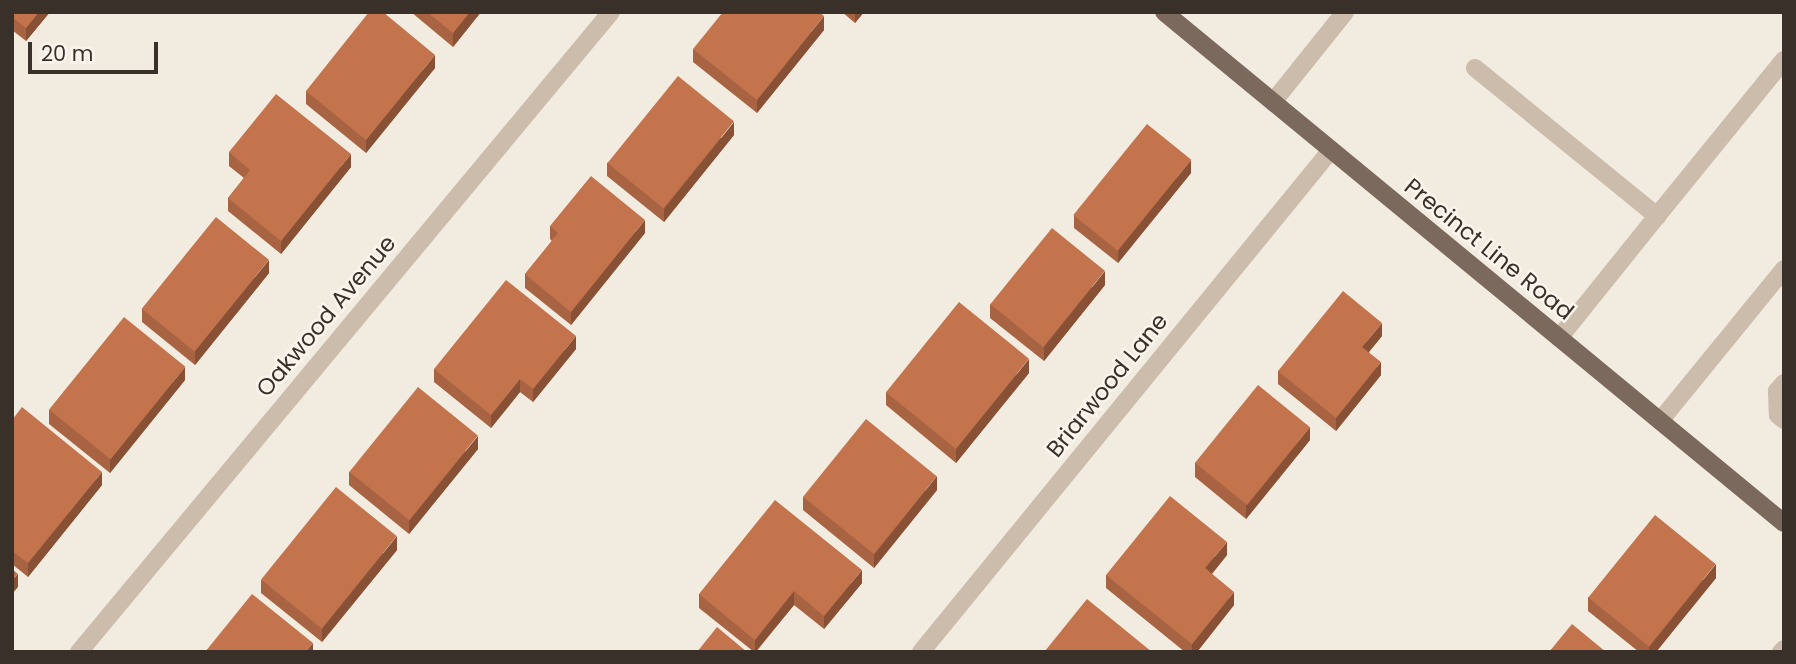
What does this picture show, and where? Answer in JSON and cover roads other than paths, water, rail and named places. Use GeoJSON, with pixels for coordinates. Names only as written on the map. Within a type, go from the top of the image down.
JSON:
{"type":"FeatureCollection","features":[{"type":"Feature","properties":{"kind":"main road","name":"Precinct Line Road"},"geometry":{"type":"LineString","coordinates":[[1164,12],[1784,523]]}},
{"type":"Feature","properties":{"kind":"street","name":"Oakwood Avenue"},"geometry":{"type":"LineString","coordinates":[[79,652],[611,12]]}},
{"type":"Feature","properties":{"kind":"street"},"geometry":{"type":"LineString","coordinates":[[1273,102],[1345,12]]}},
{"type":"Feature","properties":{"kind":"street"},"geometry":{"type":"LineString","coordinates":[[1559,338],[1784,60]]}},
{"type":"Feature","properties":{"kind":"street"},"geometry":{"type":"LineString","coordinates":[[1475,68],[1657,216]]}},
{"type":"Feature","properties":{"kind":"street","name":"Briarwood Lane"},"geometry":{"type":"LineString","coordinates":[[921,652],[1331,150]]}},
{"type":"Feature","properties":{"kind":"street"},"geometry":{"type":"LineString","coordinates":[[1660,421],[1784,268]]}},
{"type":"Feature","properties":{"kind":"street"},"geometry":{"type":"LineString","coordinates":[[1784,383],[1777,391],[1778,415],[1784,420]]}}]}
